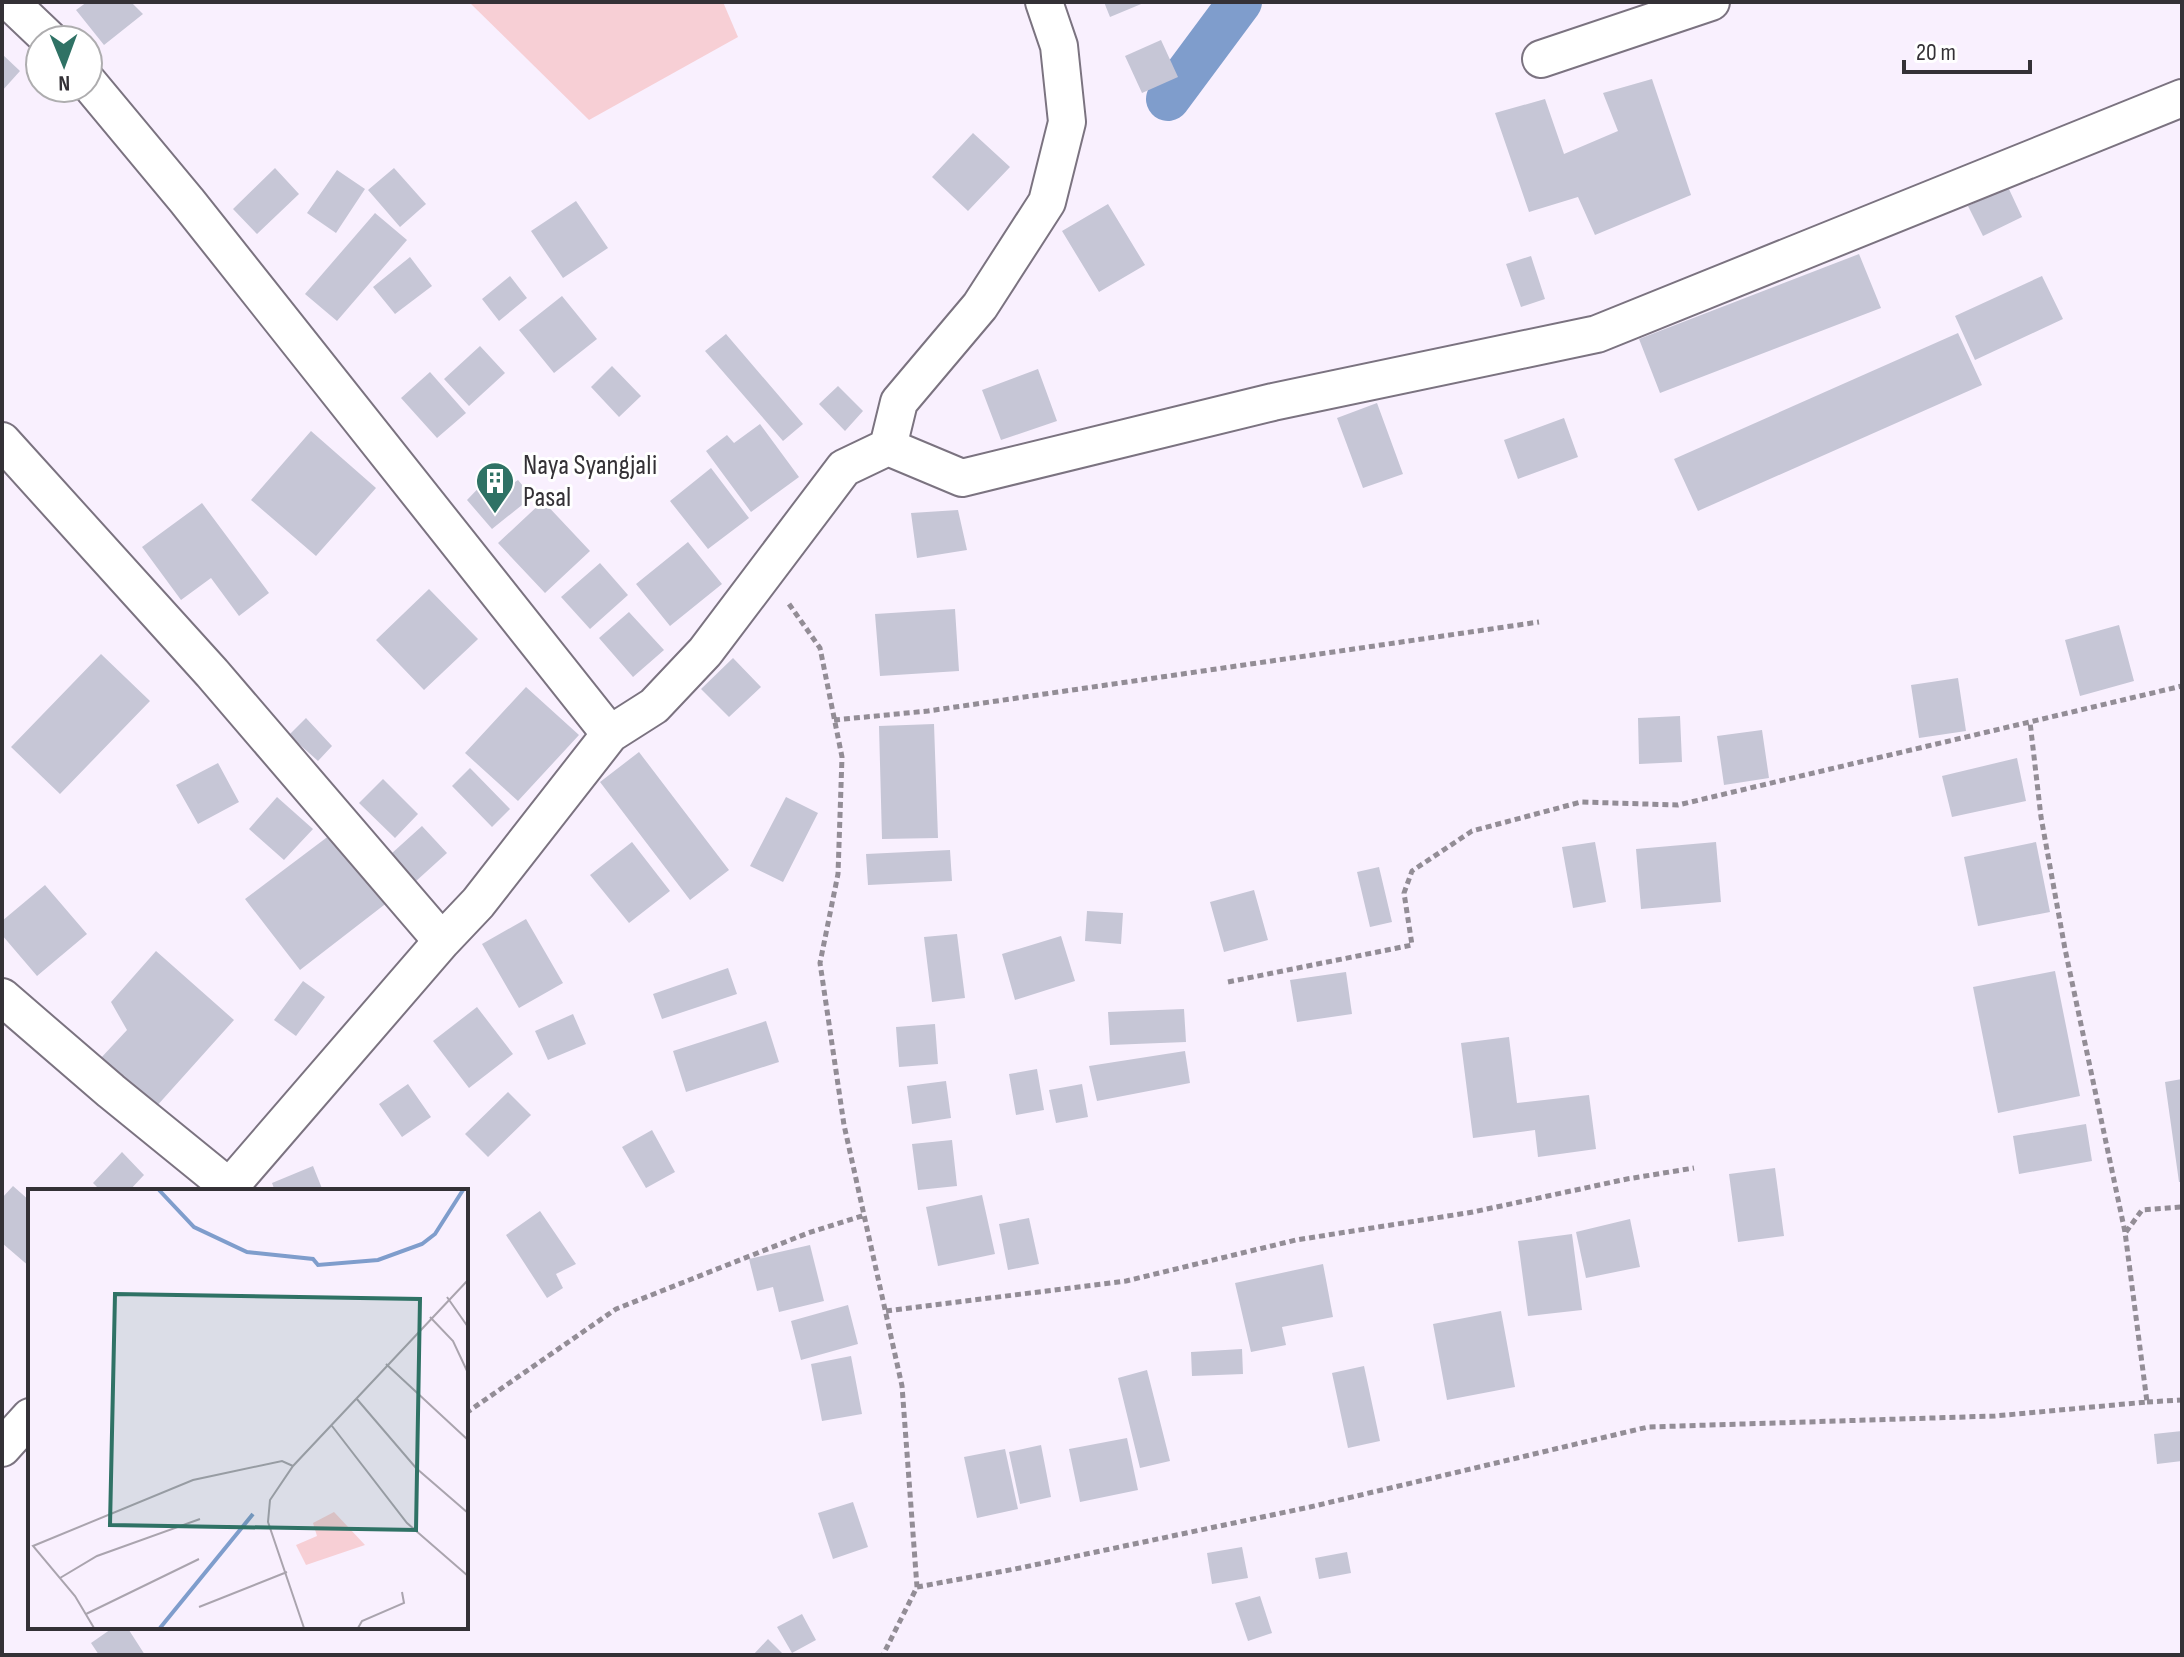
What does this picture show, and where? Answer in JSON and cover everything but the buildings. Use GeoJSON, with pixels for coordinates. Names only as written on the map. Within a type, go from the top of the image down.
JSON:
{"type":"FeatureCollection","features":[{"type":"Feature","properties":{"kind":"street"},"geometry":{"type":"LineString","coordinates":[[10,2],[33,24]]}},
{"type":"Feature","properties":{"kind":"street"},"geometry":{"type":"LineString","coordinates":[[888,447],[899,402],[980,306],[1047,202],[1067,122],[1059,46],[1044,2]]}},
{"type":"Feature","properties":{"kind":"street"},"geometry":{"type":"LineString","coordinates":[[1541,59],[1711,2]]}},
{"type":"Feature","properties":{"kind":"street"},"geometry":{"type":"LineString","coordinates":[[2,997],[228,1189],[478,903],[610,734],[654,706],[705,652],[844,468],[888,447],[962,478],[1273,402],[1597,334],[2182,98]]}},
{"type":"Feature","properties":{"kind":"street"},"geometry":{"type":"LineString","coordinates":[[104,101],[197,213],[610,734]]}},
{"type":"Feature","properties":{"kind":"street"},"geometry":{"type":"LineString","coordinates":[[2,441],[212,673],[442,941]]}},
{"type":"Feature","properties":{"kind":"street"},"geometry":{"type":"LineString","coordinates":[[2,1448],[28,1419]]}},
{"type":"Feature","properties":{"kind":"path"},"geometry":{"type":"LineString","coordinates":[[765,570],[820,648],[842,757],[838,874],[820,963],[844,1125],[902,1386],[917,1587],[883,1655]]}},
{"type":"Feature","properties":{"kind":"path"},"geometry":{"type":"LineString","coordinates":[[834,720],[944,709],[1539,622]]}},
{"type":"Feature","properties":{"kind":"path"},"geometry":{"type":"LineString","coordinates":[[1228,982],[1412,945],[1404,893],[1412,871],[1472,831],[1581,802],[1678,805],[2182,686]]}},
{"type":"Feature","properties":{"kind":"path"},"geometry":{"type":"LineString","coordinates":[[2030,722],[2041,817],[2065,949],[2125,1232],[2147,1402]]}},
{"type":"Feature","properties":{"kind":"path"},"geometry":{"type":"LineString","coordinates":[[886,1311],[1126,1281],[1296,1240],[1473,1212],[1694,1168]]}},
{"type":"Feature","properties":{"kind":"path"},"geometry":{"type":"LineString","coordinates":[[2125,1232],[2142,1210],[2182,1207]]}},
{"type":"Feature","properties":{"kind":"path"},"geometry":{"type":"LineString","coordinates":[[468,1412],[616,1309],[808,1233],[865,1215]]}},
{"type":"Feature","properties":{"kind":"path"},"geometry":{"type":"LineString","coordinates":[[917,1587],[1310,1507],[1648,1427],[1995,1416],[2182,1400]]}},
{"type":"Feature","properties":{"kind":"shaded area"},"geometry":{"type":"Polygon","coordinates":[[[469,2],[723,2],[738,37],[589,120],[469,2]]]}},
{"type":"Feature","properties":{"kind":"waterway"},"geometry":{"type":"LineString","coordinates":[[1168,99],[1240,2]]}},
{"type":"Feature","properties":{"kind":"place","name":"Naya Syangjali Pasal"},"geometry":{"type":"Point","coordinates":[495,515]}}]}
